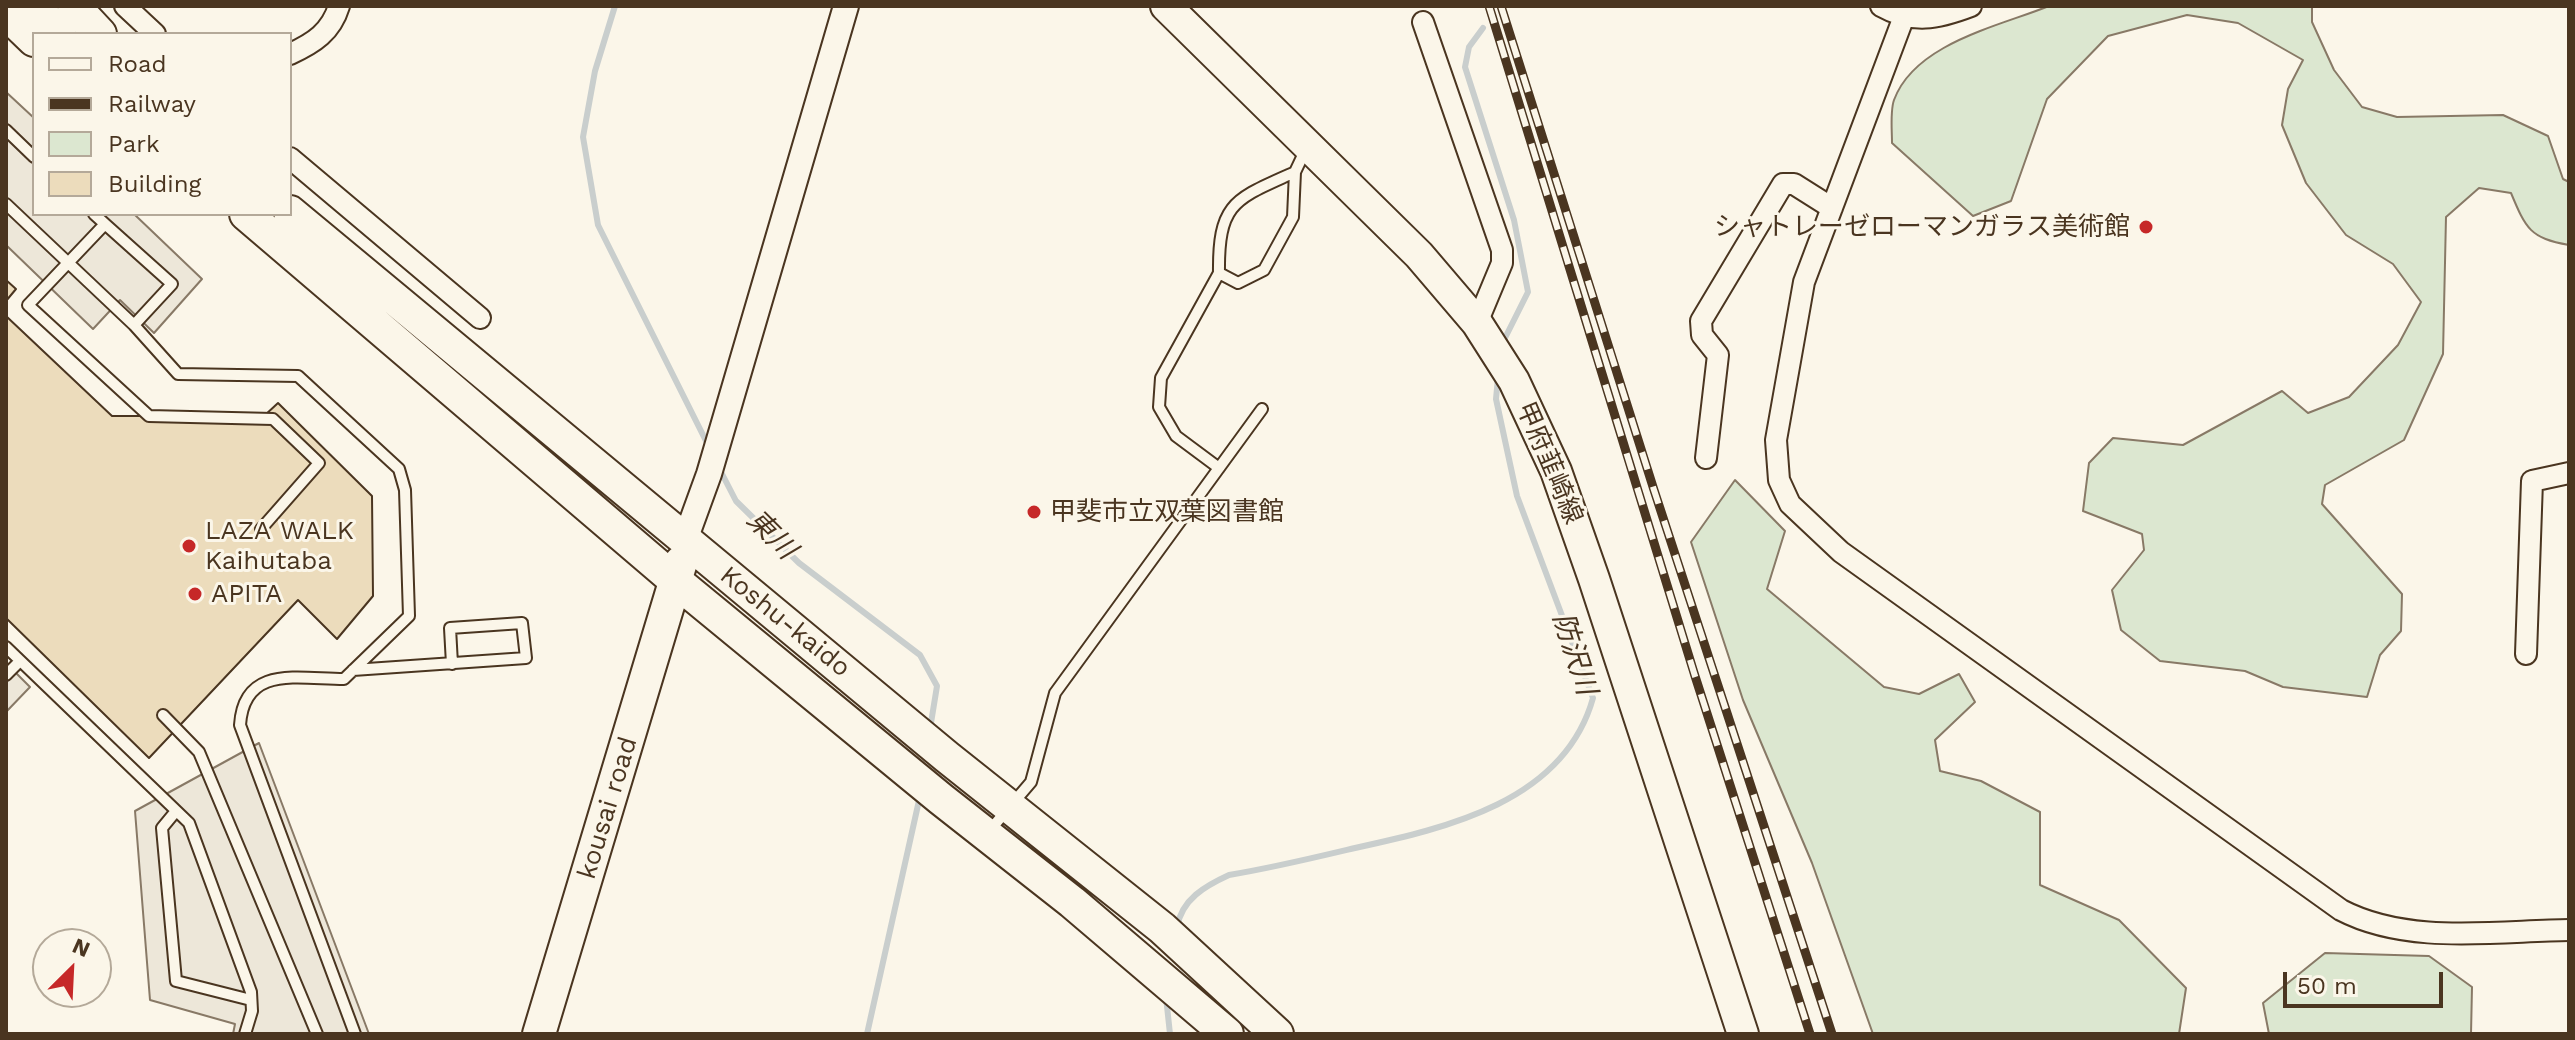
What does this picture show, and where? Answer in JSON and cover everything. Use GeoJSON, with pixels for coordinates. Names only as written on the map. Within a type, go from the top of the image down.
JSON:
{"type":"FeatureCollection","features":[{"type":"Feature","properties":{"kind":"highway"},"geometry":{"type":"LineString","coordinates":[[34,6],[58,32]]}},
{"type":"Feature","properties":{"kind":"highway"},"geometry":{"type":"LineString","coordinates":[[74,6],[98,32]]}},
{"type":"Feature","properties":{"kind":"highway"},"geometry":{"type":"LineString","coordinates":[[6,13],[32,38]]}},
{"type":"Feature","properties":{"kind":"highway","name":"Koshu-kaido"},"geometry":{"type":"LineString","coordinates":[[292,214],[947,757],[1162,928],[1277,1034]]}},
{"type":"Feature","properties":{"kind":"highway","name":"Koshu-kaido"},"geometry":{"type":"LineString","coordinates":[[247,216],[677,582],[1154,970],[1227,1034]]}},
{"type":"Feature","properties":{"kind":"highway","name":"kousai road"},"geometry":{"type":"LineString","coordinates":[[539,1034],[677,582],[685,540]]}},
{"type":"Feature","properties":{"kind":"main road","name":"甲府韮崎線"},"geometry":{"type":"LineString","coordinates":[[1166,6],[1302,159],[1419,255],[1483,331],[1514,381],[1556,471],[1589,565],[1743,1034]]}},
{"type":"Feature","properties":{"kind":"street"},"geometry":{"type":"LineString","coordinates":[[125,6],[153,32]]}},
{"type":"Feature","properties":{"kind":"street"},"geometry":{"type":"LineString","coordinates":[[292,53],[311,45],[328,31],[339,6]]}},
{"type":"Feature","properties":{"kind":"street"},"geometry":{"type":"LineString","coordinates":[[685,540],[709,474],[846,6]]}},
{"type":"Feature","properties":{"kind":"street"},"geometry":{"type":"LineString","coordinates":[[1881,6],[1903,19],[1947,15],[1971,6]]}},
{"type":"Feature","properties":{"kind":"street"},"geometry":{"type":"LineString","coordinates":[[1903,19],[1804,282],[1776,440],[1779,480],[1790,504],[1841,552],[2341,910],[2368,924],[2407,931],[2569,930]]}},
{"type":"Feature","properties":{"kind":"street"},"geometry":{"type":"LineString","coordinates":[[1423,22],[1502,250],[1502,263],[1483,331]]}},
{"type":"Feature","properties":{"kind":"street"},"geometry":{"type":"LineString","coordinates":[[292,160],[480,318]]}},
{"type":"Feature","properties":{"kind":"street"},"geometry":{"type":"LineString","coordinates":[[1706,458],[1718,355],[1702,335],[1701,321],[1783,184],[1794,184],[1832,208]]}},
{"type":"Feature","properties":{"kind":"street"},"geometry":{"type":"LineString","coordinates":[[2526,654],[2532,481],[2569,473]]}},
{"type":"Feature","properties":{"kind":"lane"},"geometry":{"type":"LineString","coordinates":[[6,130],[32,155]]}},
{"type":"Feature","properties":{"kind":"lane"},"geometry":{"type":"LineString","coordinates":[[1219,273],[1238,283],[1264,270],[1293,217],[1302,159]]}},
{"type":"Feature","properties":{"kind":"lane"},"geometry":{"type":"LineString","coordinates":[[1219,468],[1176,436],[1159,407],[1161,378],[1219,273],[1218,234],[1239,197],[1302,159]]}},
{"type":"Feature","properties":{"kind":"lane"},"geometry":{"type":"LineString","coordinates":[[6,204],[134,325],[178,374],[298,376],[399,469],[405,490],[409,616],[344,679],[276,679],[261,683],[242,704],[240,725],[355,1034]]}},
{"type":"Feature","properties":{"kind":"lane"},"geometry":{"type":"LineString","coordinates":[[96,216],[172,284],[134,325]]}},
{"type":"Feature","properties":{"kind":"lane"},"geometry":{"type":"LineString","coordinates":[[105,224],[28,305],[149,416],[273,419],[319,463],[261,529]]}},
{"type":"Feature","properties":{"kind":"lane"},"geometry":{"type":"LineString","coordinates":[[986,835],[1031,782],[1055,693],[1262,409]]}},
{"type":"Feature","properties":{"kind":"lane"},"geometry":{"type":"LineString","coordinates":[[353,670],[452,664],[526,658],[522,623],[450,628],[452,664]]}},
{"type":"Feature","properties":{"kind":"lane"},"geometry":{"type":"LineString","coordinates":[[6,647],[189,823],[251,1000],[252,1011],[245,1034]]}},
{"type":"Feature","properties":{"kind":"lane"},"geometry":{"type":"LineString","coordinates":[[6,675],[20,661]]}},
{"type":"Feature","properties":{"kind":"lane"},"geometry":{"type":"LineString","coordinates":[[163,715],[199,752],[317,1034]]}},
{"type":"Feature","properties":{"kind":"lane"},"geometry":{"type":"LineString","coordinates":[[176,811],[162,828],[176,981],[251,1000]]}},
{"type":"Feature","properties":{"kind":"green space"},"geometry":{"type":"Polygon","coordinates":[[[2049,6],[2312,6],[2312,22],[2334,70],[2362,107],[2397,117],[2503,115],[2548,136],[2563,179],[2569,182],[2569,245],[2546,239],[2531,230],[2511,193],[2479,188],[2446,217],[2443,354],[2404,440],[2325,485],[2322,504],[2402,594],[2401,631],[2380,655],[2367,697],[2283,687],[2245,671],[2160,661],[2121,630],[2112,590],[2144,550],[2142,534],[2083,511],[2089,463],[2113,438],[2183,445],[2282,391],[2308,413],[2349,397],[2398,345],[2421,302],[2393,264],[2346,235],[2306,183],[2282,125],[2288,89],[2303,60],[2238,23],[2187,15],[2108,36],[2047,99],[2011,201],[1973,216],[1892,143],[1894,100],[1905,80],[1939,50],[2049,6]]]}},
{"type":"Feature","properties":{"kind":"green space"},"geometry":{"type":"Polygon","coordinates":[[[1735,480],[1785,531],[1767,589],[1884,687],[1919,694],[1959,674],[1975,702],[1935,740],[1940,771],[1981,781],[2040,812],[2040,885],[2119,920],[2186,988],[2179,1034],[1873,1034],[1812,863],[1743,700],[1691,542],[1735,480]]]}},
{"type":"Feature","properties":{"kind":"green space"},"geometry":{"type":"Polygon","coordinates":[[[2325,953],[2429,956],[2472,987],[2471,1034],[2269,1034],[2263,1003],[2325,953]]]}},
{"type":"Feature","properties":{"kind":"shaded area"},"geometry":{"type":"Polygon","coordinates":[[[6,92],[32,116],[32,216],[136,216],[202,279],[154,333],[120,300],[93,329],[6,245],[6,92]]]}},
{"type":"Feature","properties":{"kind":"shaded area"},"geometry":{"type":"Polygon","coordinates":[[[6,663],[30,687],[6,712],[6,663]]]}},
{"type":"Feature","properties":{"kind":"shaded area"},"geometry":{"type":"Polygon","coordinates":[[[259,743],[369,1034],[233,1034],[235,1024],[150,1000],[135,811],[259,743]]]}},
{"type":"Feature","properties":{"kind":"building"},"geometry":{"type":"Polygon","coordinates":[[[6,280],[16,289],[6,301],[6,280]]]}},
{"type":"Feature","properties":{"kind":"building","name":"LAZA WALK Kaihutaba"},"geometry":{"type":"Polygon","coordinates":[[[6,316],[112,416],[264,416],[278,403],[372,496],[373,596],[337,639],[298,600],[149,758],[6,618],[6,316]]]}},
{"type":"Feature","properties":{"kind":"waterway","name":"東川"},"geometry":{"type":"LineString","coordinates":[[615,6],[595,71],[583,137],[598,225],[709,447]]}},
{"type":"Feature","properties":{"kind":"waterway","name":"防沢川"},"geometry":{"type":"LineString","coordinates":[[1483,28],[1469,47],[1465,67],[1514,220],[1528,292],[1502,344]]}},
{"type":"Feature","properties":{"kind":"waterway","name":"防沢川"},"geometry":{"type":"LineString","coordinates":[[1177,927],[1189,901],[1203,889],[1229,875],[1426,831],[1497,804],[1529,786],[1556,762],[1578,733],[1593,698],[1517,496],[1496,399],[1498,378]]}},
{"type":"Feature","properties":{"kind":"waterway","name":"東川"},"geometry":{"type":"LineString","coordinates":[[719,468],[736,501],[799,563],[920,655],[937,686],[930,729]]}},
{"type":"Feature","properties":{"kind":"waterway","name":"東川"},"geometry":{"type":"LineString","coordinates":[[867,1034],[920,796]]}},
{"type":"Feature","properties":{"kind":"waterway","name":"防沢川"},"geometry":{"type":"LineString","coordinates":[[1166,997],[1170,1034]]}},
{"type":"Feature","properties":{"kind":"railway"},"geometry":{"type":"LineString","coordinates":[[1489,6],[1695,676],[1810,1034]]}},
{"type":"Feature","properties":{"kind":"railway"},"geometry":{"type":"LineString","coordinates":[[1501,6],[1654,490],[1832,1034]]}},
{"type":"Feature","properties":{"kind":"place","name":"シャトレーゼローマンガラス美術館"},"geometry":{"type":"Point","coordinates":[2146,227]}},
{"type":"Feature","properties":{"kind":"place","name":"甲斐市立双葉図書館"},"geometry":{"type":"Point","coordinates":[1034,512]}},
{"type":"Feature","properties":{"kind":"place","name":"LAZA WALK Kaihutaba"},"geometry":{"type":"Point","coordinates":[189,546]}},
{"type":"Feature","properties":{"kind":"place","name":"APITA"},"geometry":{"type":"Point","coordinates":[195,594]}}]}
